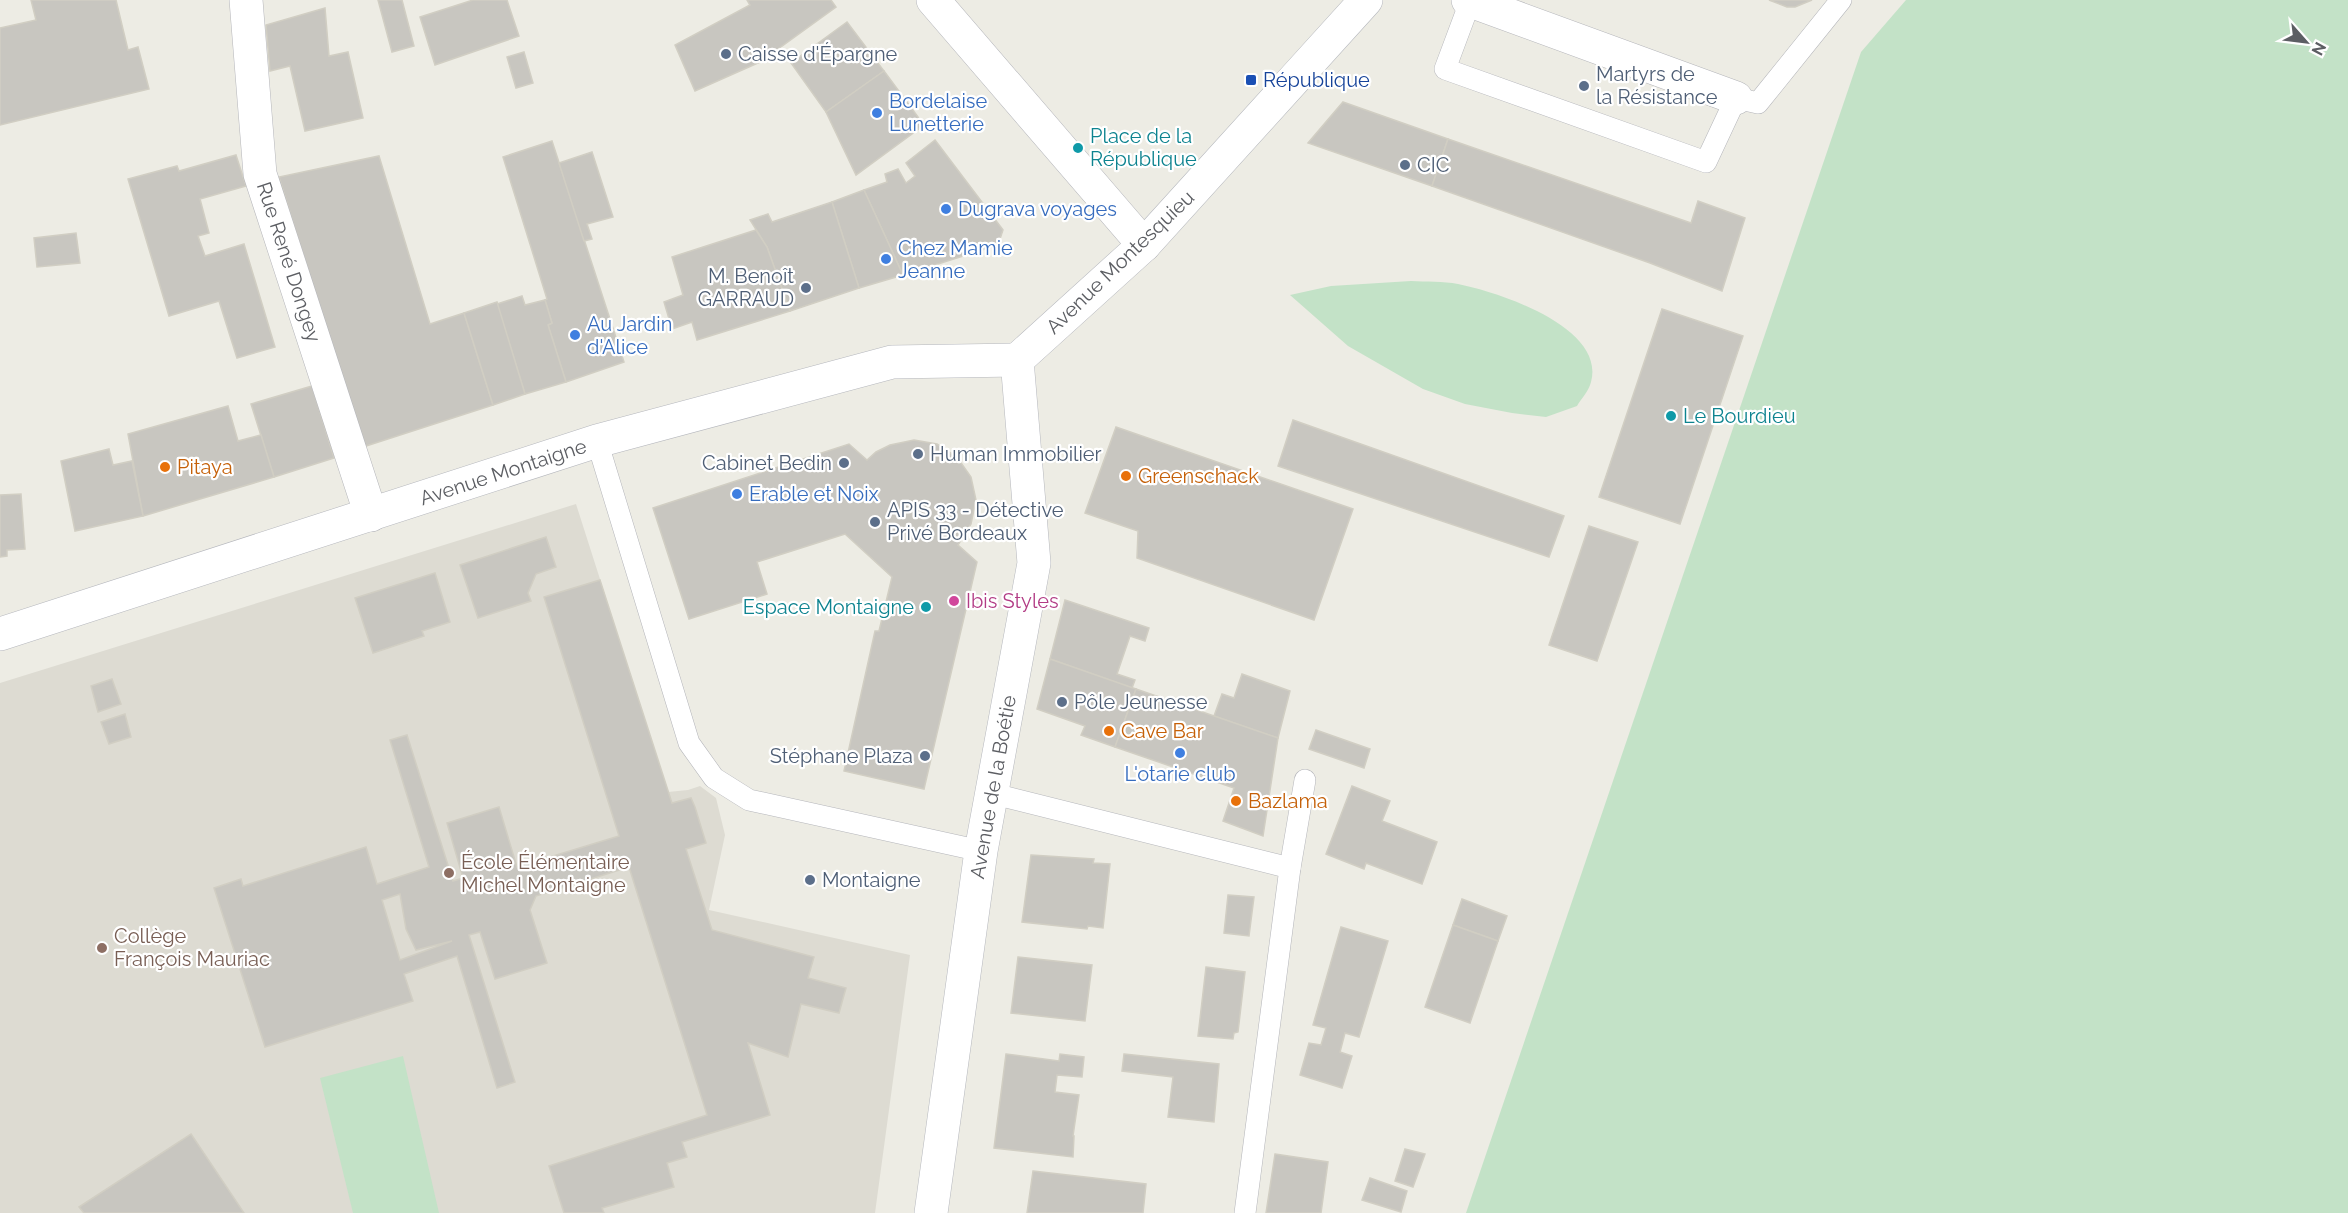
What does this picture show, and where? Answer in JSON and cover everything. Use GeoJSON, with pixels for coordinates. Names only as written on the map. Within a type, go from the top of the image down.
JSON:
{"type":"FeatureCollection","features":[{"type":"Feature","properties":{"kind":"main road","name":"Rue René Dongey"},"geometry":{"type":"LineString","coordinates":[[246,0],[260,174],[372,516]]}},
{"type":"Feature","properties":{"kind":"main road"},"geometry":{"type":"LineString","coordinates":[[933,0],[1144,245]]}},
{"type":"Feature","properties":{"kind":"main road","name":"Avenue Montesquieu"},"geometry":{"type":"LineString","coordinates":[[1017,360],[1144,245],[1366,0]]}},
{"type":"Feature","properties":{"kind":"main road"},"geometry":{"type":"LineString","coordinates":[[1469,1],[1736,98]]}},
{"type":"Feature","properties":{"kind":"main road","name":"Avenue Montaigne"},"geometry":{"type":"LineString","coordinates":[[0,634],[372,516],[597,441],[892,362],[1017,360]]}},
{"type":"Feature","properties":{"kind":"main road","name":"Avenue de la Boétie"},"geometry":{"type":"LineString","coordinates":[[931,1213],[990,793],[1034,563],[1017,360]]}},
{"type":"Feature","properties":{"kind":"lane"},"geometry":{"type":"LineString","coordinates":[[1469,1],[1445,69],[1706,162],[1736,98],[1758,103],[1841,0]]}},
{"type":"Feature","properties":{"kind":"lane"},"geometry":{"type":"LineString","coordinates":[[597,441],[689,743],[714,778],[749,800],[981,851]]}},
{"type":"Feature","properties":{"kind":"lane"},"geometry":{"type":"LineString","coordinates":[[1245,1213],[1290,868],[1305,780]]}},
{"type":"Feature","properties":{"kind":"lane"},"geometry":{"type":"LineString","coordinates":[[990,793],[1290,868]]}},
{"type":"Feature","properties":{"kind":"shaded area","name":"École Élémentaire Michel Montaigne"},"geometry":{"type":"Polygon","coordinates":[[[576,504],[668,792],[700,786],[716,798],[725,835],[709,910],[910,955],[875,1213],[0,1213],[0,683],[576,504]]]}},
{"type":"Feature","properties":{"kind":"green space"},"geometry":{"type":"Polygon","coordinates":[[[1906,0],[2348,0],[2348,1213],[1466,1213],[1861,52],[1906,0]]]}},
{"type":"Feature","properties":{"kind":"green space"},"geometry":{"type":"Polygon","coordinates":[[[1411,281],[1452,283],[1476,288],[1522,304],[1545,315],[1566,329],[1582,345],[1591,362],[1591,382],[1587,392],[1577,406],[1546,417],[1465,404],[1423,389],[1348,346],[1290,295],[1331,286],[1411,281]]]}},
{"type":"Feature","properties":{"kind":"green space"},"geometry":{"type":"Polygon","coordinates":[[[403,1056],[439,1213],[353,1213],[320,1078],[403,1056]]]}},
{"type":"Feature","properties":{"kind":"building"},"geometry":{"type":"Polygon","coordinates":[[[31,0],[116,0],[128,50],[138,47],[149,89],[0,125],[0,28],[36,20],[31,0]]]}},
{"type":"Feature","properties":{"kind":"building"},"geometry":{"type":"Polygon","coordinates":[[[378,0],[402,0],[414,46],[392,52],[378,0]]]}},
{"type":"Feature","properties":{"kind":"building"},"geometry":{"type":"Polygon","coordinates":[[[473,0],[507,0],[519,36],[435,65],[420,17],[473,0]]]}},
{"type":"Feature","properties":{"kind":"building","name":"Caisse d'Épargne"},"geometry":{"type":"Polygon","coordinates":[[[747,0],[831,0],[836,7],[760,62],[695,91],[675,45],[750,5],[747,0]]]}},
{"type":"Feature","properties":{"kind":"building"},"geometry":{"type":"Polygon","coordinates":[[[1769,0],[1812,0],[1795,7],[1787,7],[1769,0]]]}},
{"type":"Feature","properties":{"kind":"building"},"geometry":{"type":"Polygon","coordinates":[[[325,8],[329,56],[348,52],[363,118],[305,131],[290,66],[270,71],[266,25],[325,8]]]}},
{"type":"Feature","properties":{"kind":"building"},"geometry":{"type":"Polygon","coordinates":[[[847,22],[884,71],[826,112],[791,63],[847,22]]]}},
{"type":"Feature","properties":{"kind":"building"},"geometry":{"type":"Polygon","coordinates":[[[524,52],[533,83],[516,88],[507,57],[524,52]]]}},
{"type":"Feature","properties":{"kind":"building"},"geometry":{"type":"Polygon","coordinates":[[[884,71],[924,125],[856,175],[826,112],[884,71]]]}},
{"type":"Feature","properties":{"kind":"building","name":"CIC"},"geometry":{"type":"Polygon","coordinates":[[[1343,102],[1448,139],[1432,186],[1308,143],[1343,102]]]}},
{"type":"Feature","properties":{"kind":"building"},"geometry":{"type":"Polygon","coordinates":[[[1448,139],[1691,223],[1698,201],[1745,218],[1722,291],[1650,263],[1432,186],[1448,139]]]}},
{"type":"Feature","properties":{"kind":"building"},"geometry":{"type":"Polygon","coordinates":[[[935,140],[1003,230],[998,245],[903,275],[864,190],[887,182],[885,174],[898,169],[906,183],[915,176],[906,163],[935,140]]]}},
{"type":"Feature","properties":{"kind":"building"},"geometry":{"type":"Polygon","coordinates":[[[552,141],[624,362],[566,382],[548,325],[552,323],[545,300],[547,299],[503,157],[552,141]]]}},
{"type":"Feature","properties":{"kind":"building"},"geometry":{"type":"Polygon","coordinates":[[[592,152],[613,217],[587,224],[592,239],[584,241],[559,163],[592,152]]]}},
{"type":"Feature","properties":{"kind":"building"},"geometry":{"type":"Polygon","coordinates":[[[236,155],[246,186],[200,199],[209,233],[198,236],[205,256],[244,244],[275,347],[237,358],[219,301],[169,316],[128,179],[177,166],[179,171],[236,155]]]}},
{"type":"Feature","properties":{"kind":"building"},"geometry":{"type":"Polygon","coordinates":[[[379,156],[430,324],[464,313],[493,405],[363,447],[279,177],[379,156]]]}},
{"type":"Feature","properties":{"kind":"building"},"geometry":{"type":"Polygon","coordinates":[[[864,190],[903,275],[859,288],[832,202],[864,190]]]}},
{"type":"Feature","properties":{"kind":"building"},"geometry":{"type":"Polygon","coordinates":[[[832,202],[859,288],[790,311],[767,247],[750,220],[768,214],[772,222],[832,202]]]}},
{"type":"Feature","properties":{"kind":"building"},"geometry":{"type":"Polygon","coordinates":[[[756,230],[767,247],[790,311],[697,340],[692,322],[672,329],[664,302],[683,295],[672,257],[756,230]]]}},
{"type":"Feature","properties":{"kind":"building"},"geometry":{"type":"Polygon","coordinates":[[[76,233],[80,263],[37,267],[34,238],[76,233]]]}},
{"type":"Feature","properties":{"kind":"building"},"geometry":{"type":"Polygon","coordinates":[[[522,296],[525,305],[545,300],[552,323],[548,325],[566,382],[525,394],[497,304],[522,296]]]}},
{"type":"Feature","properties":{"kind":"building"},"geometry":{"type":"Polygon","coordinates":[[[497,302],[525,394],[493,405],[464,313],[497,302]]]}},
{"type":"Feature","properties":{"kind":"building","name":"Le Bourdieu"},"geometry":{"type":"Polygon","coordinates":[[[1662,309],[1743,336],[1680,524],[1599,497],[1662,309]]]}},
{"type":"Feature","properties":{"kind":"building"},"geometry":{"type":"Polygon","coordinates":[[[312,386],[334,458],[274,477],[251,404],[312,386]]]}},
{"type":"Feature","properties":{"kind":"building"},"geometry":{"type":"Polygon","coordinates":[[[228,406],[238,441],[261,435],[274,477],[143,516],[128,434],[228,406]]]}},
{"type":"Feature","properties":{"kind":"building"},"geometry":{"type":"Polygon","coordinates":[[[1293,420],[1564,516],[1549,557],[1278,466],[1293,420]]]}},
{"type":"Feature","properties":{"kind":"building"},"geometry":{"type":"Polygon","coordinates":[[[1116,427],[1353,509],[1314,620],[1137,558],[1138,531],[1085,513],[1116,427]]]}},
{"type":"Feature","properties":{"kind":"building","name":"Espace Montaigne"},"geometry":{"type":"Polygon","coordinates":[[[914,440],[937,444],[957,457],[971,477],[976,500],[971,524],[958,545],[977,562],[924,789],[844,771],[875,631],[879,631],[892,577],[845,534],[757,562],[767,594],[689,619],[653,508],[849,444],[867,460],[890,445],[914,440]]]}},
{"type":"Feature","properties":{"kind":"building"},"geometry":{"type":"Polygon","coordinates":[[[109,449],[113,465],[132,461],[143,516],[75,531],[61,461],[109,449]]]}},
{"type":"Feature","properties":{"kind":"building"},"geometry":{"type":"Polygon","coordinates":[[[21,494],[25,549],[7,550],[7,556],[0,557],[0,495],[21,494]]]}},
{"type":"Feature","properties":{"kind":"building"},"geometry":{"type":"Polygon","coordinates":[[[1589,526],[1638,542],[1597,661],[1549,645],[1589,526]]]}},
{"type":"Feature","properties":{"kind":"building"},"geometry":{"type":"Polygon","coordinates":[[[546,537],[556,567],[536,574],[528,593],[531,601],[478,618],[460,565],[546,537]]]}},
{"type":"Feature","properties":{"kind":"building"},"geometry":{"type":"Polygon","coordinates":[[[435,573],[450,622],[422,631],[424,636],[373,653],[355,598],[435,573]]]}},
{"type":"Feature","properties":{"kind":"building"},"geometry":{"type":"Polygon","coordinates":[[[600,580],[672,803],[691,798],[695,807],[706,843],[686,849],[712,930],[814,957],[808,978],[846,988],[839,1013],[801,1004],[788,1057],[748,1043],[770,1115],[682,1142],[687,1157],[667,1163],[674,1187],[602,1208],[604,1213],[564,1213],[549,1166],[707,1115],[629,867],[536,896],[530,910],[547,963],[495,979],[480,932],[469,935],[515,1082],[497,1088],[457,956],[404,974],[413,1001],[265,1047],[214,888],[241,879],[243,886],[366,847],[377,884],[429,867],[390,740],[407,735],[453,881],[463,878],[447,823],[499,807],[517,867],[619,836],[544,597],[600,580]],[[400,894],[382,900],[400,960],[452,941],[416,950],[406,929],[400,894]]]}},
{"type":"Feature","properties":{"kind":"building"},"geometry":{"type":"Polygon","coordinates":[[[1065,600],[1149,628],[1145,641],[1130,636],[1117,674],[1135,680],[1132,688],[1050,659],[1065,600]]]}},
{"type":"Feature","properties":{"kind":"building"},"geometry":{"type":"Polygon","coordinates":[[[1050,659],[1136,689],[1115,747],[1081,735],[1085,726],[1037,709],[1050,659]]]}},
{"type":"Feature","properties":{"kind":"building"},"geometry":{"type":"Polygon","coordinates":[[[1242,674],[1290,691],[1278,738],[1214,716],[1222,694],[1234,698],[1242,674]]]}},
{"type":"Feature","properties":{"kind":"building"},"geometry":{"type":"Polygon","coordinates":[[[112,679],[121,704],[98,712],[91,686],[112,679]]]}},
{"type":"Feature","properties":{"kind":"building"},"geometry":{"type":"Polygon","coordinates":[[[1136,689],[1278,738],[1263,836],[1223,821],[1234,788],[1115,747],[1136,689]]]}},
{"type":"Feature","properties":{"kind":"building"},"geometry":{"type":"Polygon","coordinates":[[[125,714],[131,737],[109,744],[101,722],[125,714]]]}},
{"type":"Feature","properties":{"kind":"building"},"geometry":{"type":"Polygon","coordinates":[[[1316,730],[1370,749],[1364,768],[1309,749],[1316,730]]]}},
{"type":"Feature","properties":{"kind":"building"},"geometry":{"type":"Polygon","coordinates":[[[1352,786],[1390,801],[1382,821],[1437,842],[1422,884],[1366,863],[1364,869],[1326,854],[1352,786]]]}},
{"type":"Feature","properties":{"kind":"building"},"geometry":{"type":"Polygon","coordinates":[[[1031,855],[1094,859],[1093,863],[1110,864],[1103,928],[1088,926],[1087,929],[1022,922],[1031,855]]]}},
{"type":"Feature","properties":{"kind":"building"},"geometry":{"type":"Polygon","coordinates":[[[1228,895],[1254,897],[1249,936],[1224,933],[1228,895]]]}},
{"type":"Feature","properties":{"kind":"building"},"geometry":{"type":"Polygon","coordinates":[[[1462,899],[1507,916],[1498,941],[1453,925],[1462,899]]]}},
{"type":"Feature","properties":{"kind":"building"},"geometry":{"type":"Polygon","coordinates":[[[1453,925],[1498,941],[1470,1023],[1425,1007],[1453,925]]]}},
{"type":"Feature","properties":{"kind":"building"},"geometry":{"type":"Polygon","coordinates":[[[1341,927],[1388,941],[1359,1037],[1345,1033],[1340,1052],[1352,1056],[1342,1088],[1300,1075],[1309,1043],[1321,1045],[1326,1028],[1313,1025],[1341,927]]]}},
{"type":"Feature","properties":{"kind":"building"},"geometry":{"type":"Polygon","coordinates":[[[1018,957],[1092,965],[1085,1021],[1011,1013],[1018,957]]]}},
{"type":"Feature","properties":{"kind":"building"},"geometry":{"type":"Polygon","coordinates":[[[1206,967],[1245,972],[1238,1032],[1234,1033],[1233,1039],[1198,1036],[1206,967]]]}},
{"type":"Feature","properties":{"kind":"building"},"geometry":{"type":"Polygon","coordinates":[[[1006,1054],[1059,1061],[1060,1054],[1084,1057],[1082,1077],[1057,1075],[1055,1092],[1079,1095],[1073,1136],[1073,1157],[994,1148],[1006,1054]]]}},
{"type":"Feature","properties":{"kind":"building"},"geometry":{"type":"Polygon","coordinates":[[[1124,1054],[1219,1064],[1214,1122],[1168,1117],[1173,1077],[1122,1071],[1124,1054]]]}},
{"type":"Feature","properties":{"kind":"building"},"geometry":{"type":"Polygon","coordinates":[[[191,1134],[244,1213],[84,1213],[79,1207],[191,1134]]]}},
{"type":"Feature","properties":{"kind":"building"},"geometry":{"type":"Polygon","coordinates":[[[1405,1149],[1425,1154],[1413,1187],[1395,1181],[1405,1149]]]}},
{"type":"Feature","properties":{"kind":"building"},"geometry":{"type":"Polygon","coordinates":[[[1275,1154],[1328,1162],[1321,1213],[1266,1213],[1275,1154]]]}},
{"type":"Feature","properties":{"kind":"building"},"geometry":{"type":"Polygon","coordinates":[[[1033,1171],[1146,1184],[1143,1213],[1027,1213],[1033,1171]]]}},
{"type":"Feature","properties":{"kind":"building"},"geometry":{"type":"Polygon","coordinates":[[[1370,1178],[1407,1191],[1401,1212],[1362,1200],[1370,1178]]]}},
{"type":"Feature","properties":{"kind":"place","name":"Caisse d'Épargne"},"geometry":{"type":"Point","coordinates":[726,54]}},
{"type":"Feature","properties":{"kind":"place","name":"République"},"geometry":{"type":"Point","coordinates":[1251,80]}},
{"type":"Feature","properties":{"kind":"place","name":"Martyrs de la Résistance"},"geometry":{"type":"Point","coordinates":[1584,86]}},
{"type":"Feature","properties":{"kind":"place","name":"Bordelaise Lunetterie"},"geometry":{"type":"Point","coordinates":[877,113]}},
{"type":"Feature","properties":{"kind":"place","name":"Place de la République"},"geometry":{"type":"Point","coordinates":[1078,148]}},
{"type":"Feature","properties":{"kind":"place","name":"CIC"},"geometry":{"type":"Point","coordinates":[1405,165]}},
{"type":"Feature","properties":{"kind":"place","name":"Dugrava voyages"},"geometry":{"type":"Point","coordinates":[946,209]}},
{"type":"Feature","properties":{"kind":"place","name":"Chez Mamie Jeanne"},"geometry":{"type":"Point","coordinates":[886,259]}},
{"type":"Feature","properties":{"kind":"place","name":"M. Benoît GARRAUD"},"geometry":{"type":"Point","coordinates":[806,288]}},
{"type":"Feature","properties":{"kind":"place","name":"Au Jardin d'Alice"},"geometry":{"type":"Point","coordinates":[575,335]}},
{"type":"Feature","properties":{"kind":"place","name":"Le Bourdieu"},"geometry":{"type":"Point","coordinates":[1671,416]}},
{"type":"Feature","properties":{"kind":"place","name":"Human Immobilier"},"geometry":{"type":"Point","coordinates":[918,454]}},
{"type":"Feature","properties":{"kind":"place","name":"Cabinet Bedin"},"geometry":{"type":"Point","coordinates":[844,463]}},
{"type":"Feature","properties":{"kind":"place","name":"Pitaya"},"geometry":{"type":"Point","coordinates":[165,467]}},
{"type":"Feature","properties":{"kind":"place","name":"Greenschack"},"geometry":{"type":"Point","coordinates":[1126,476]}},
{"type":"Feature","properties":{"kind":"place","name":"Erable et Noix"},"geometry":{"type":"Point","coordinates":[737,494]}},
{"type":"Feature","properties":{"kind":"place","name":"APIS 33 - Détective Privé Bordeaux"},"geometry":{"type":"Point","coordinates":[875,522]}},
{"type":"Feature","properties":{"kind":"place","name":"Ibis Styles"},"geometry":{"type":"Point","coordinates":[954,601]}},
{"type":"Feature","properties":{"kind":"place","name":"Espace Montaigne"},"geometry":{"type":"Point","coordinates":[926,607]}},
{"type":"Feature","properties":{"kind":"place","name":"Pôle Jeunesse"},"geometry":{"type":"Point","coordinates":[1062,702]}},
{"type":"Feature","properties":{"kind":"place","name":"Cave Bar"},"geometry":{"type":"Point","coordinates":[1109,731]}},
{"type":"Feature","properties":{"kind":"place","name":"L'otarie club"},"geometry":{"type":"Point","coordinates":[1180,753]}},
{"type":"Feature","properties":{"kind":"place","name":"Stéphane Plaza"},"geometry":{"type":"Point","coordinates":[925,756]}},
{"type":"Feature","properties":{"kind":"place","name":"Bazlama"},"geometry":{"type":"Point","coordinates":[1236,801]}},
{"type":"Feature","properties":{"kind":"place","name":"École Élémentaire Michel Montaigne"},"geometry":{"type":"Point","coordinates":[449,873]}},
{"type":"Feature","properties":{"kind":"place","name":"Montaigne"},"geometry":{"type":"Point","coordinates":[810,880]}},
{"type":"Feature","properties":{"kind":"place","name":"Collège François Mauriac"},"geometry":{"type":"Point","coordinates":[102,948]}}]}
